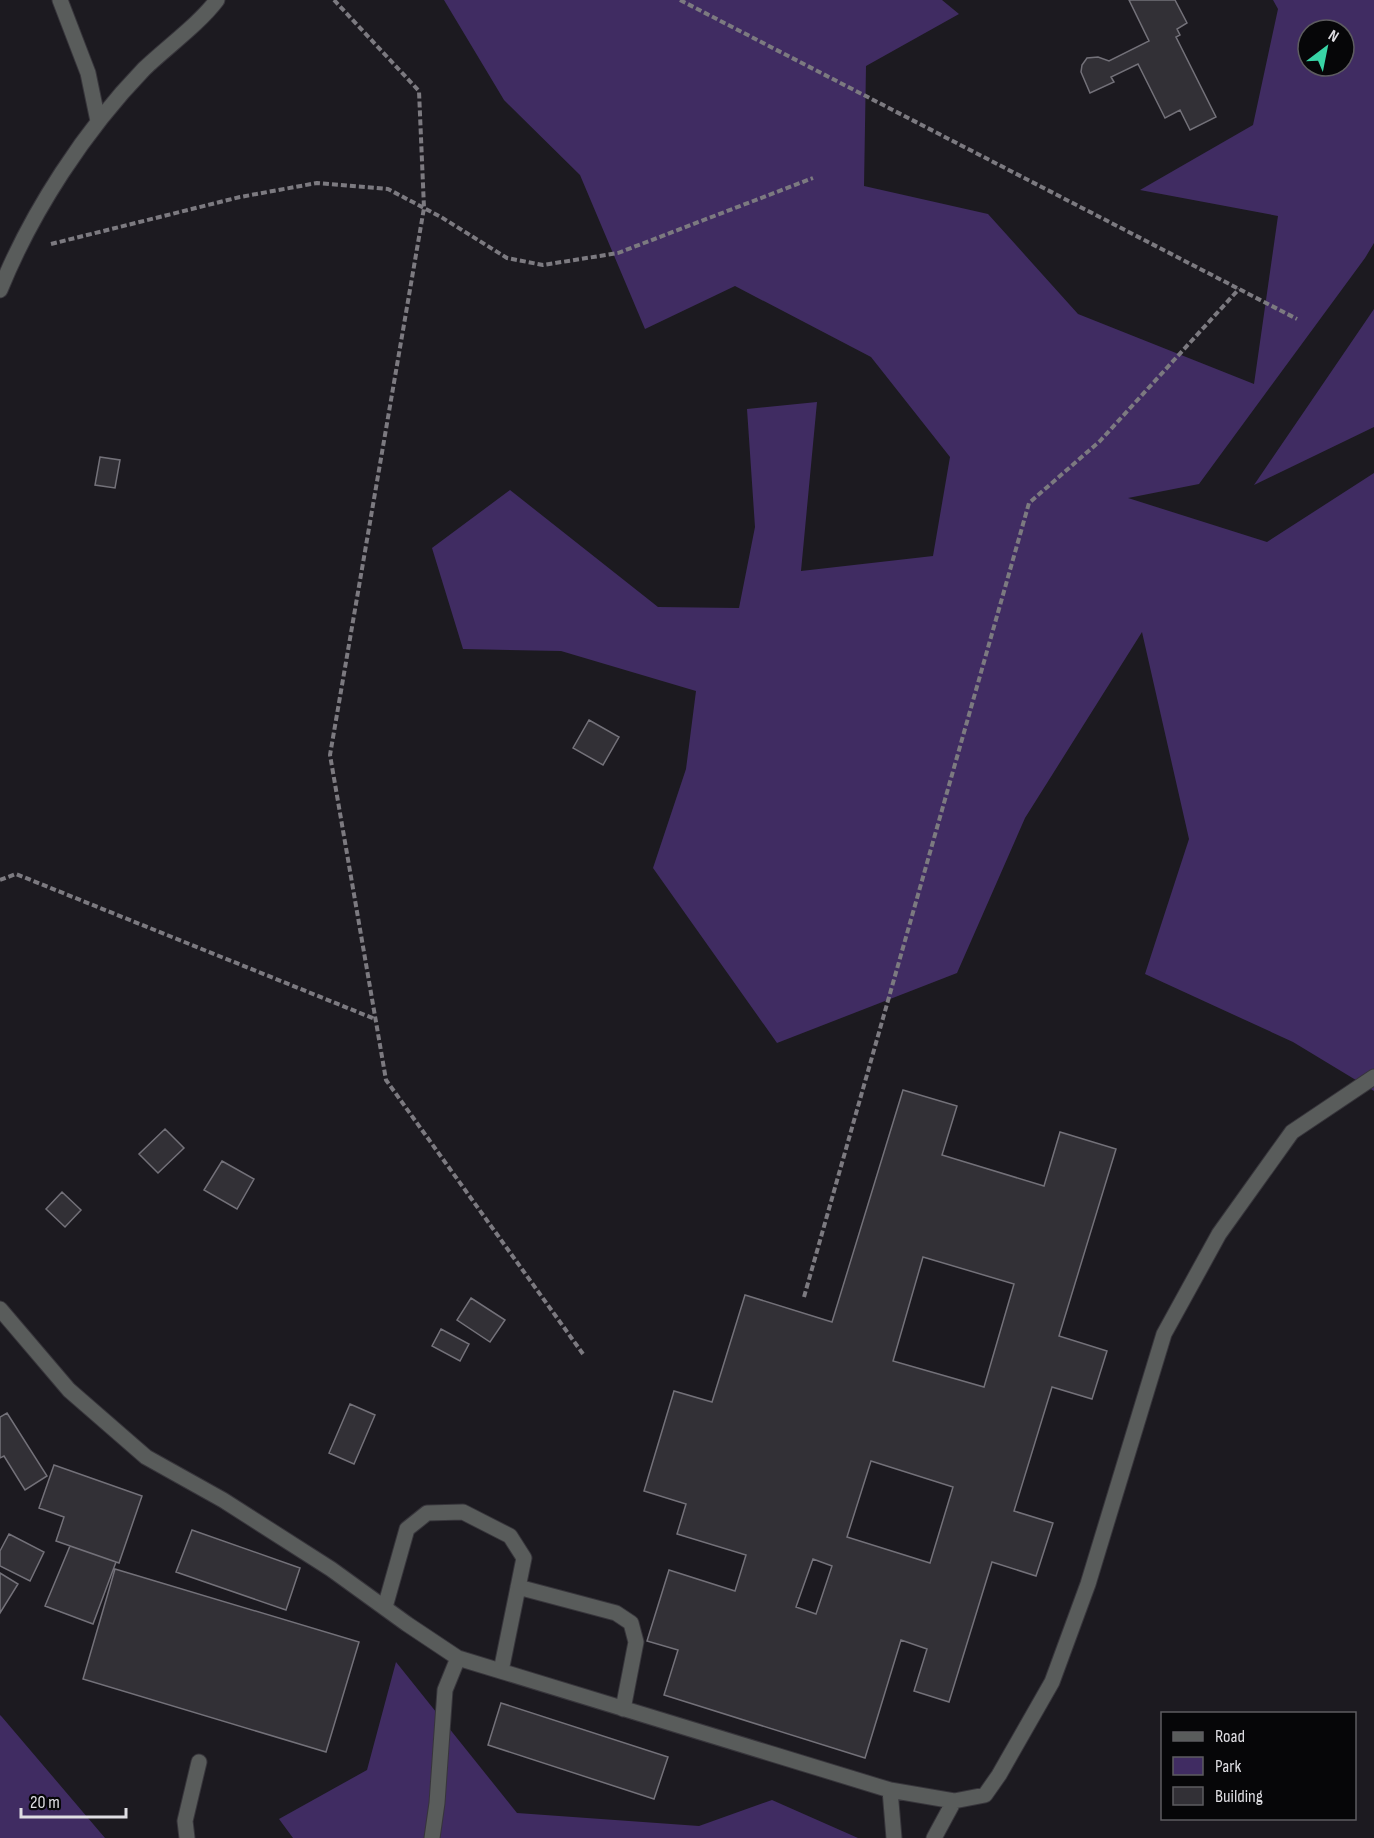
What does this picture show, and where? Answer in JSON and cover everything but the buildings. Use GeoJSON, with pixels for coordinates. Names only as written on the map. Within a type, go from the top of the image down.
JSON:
{"type":"FeatureCollection","features":[{"type":"Feature","properties":{"kind":"street"},"geometry":{"type":"LineString","coordinates":[[60,0],[88,73],[98,121]]}},
{"type":"Feature","properties":{"kind":"street"},"geometry":{"type":"LineString","coordinates":[[0,290],[15,252],[98,121],[143,70],[217,0]]}},
{"type":"Feature","properties":{"kind":"street"},"geometry":{"type":"LineString","coordinates":[[0,1308],[69,1390],[146,1457],[223,1500],[332,1569],[458,1658],[890,1790],[954,1801],[985,1795],[999,1775],[1052,1682],[1088,1584],[1164,1334],[1219,1234],[1292,1132],[1374,1077]]}},
{"type":"Feature","properties":{"kind":"street"},"geometry":{"type":"LineString","coordinates":[[385,1607],[407,1529],[427,1513],[463,1512],[510,1536],[524,1558],[501,1671]]}},
{"type":"Feature","properties":{"kind":"street"},"geometry":{"type":"LineString","coordinates":[[518,1587],[616,1613],[631,1623],[636,1642],[623,1708]]}},
{"type":"Feature","properties":{"kind":"street"},"geometry":{"type":"LineString","coordinates":[[432,1838],[437,1803],[445,1690],[458,1658]]}},
{"type":"Feature","properties":{"kind":"street"},"geometry":{"type":"LineString","coordinates":[[187,1838],[185,1821],[199,1762]]}},
{"type":"Feature","properties":{"kind":"street"},"geometry":{"type":"LineString","coordinates":[[890,1790],[894,1838]]}},
{"type":"Feature","properties":{"kind":"street"},"geometry":{"type":"LineString","coordinates":[[934,1838],[954,1801]]}},
{"type":"Feature","properties":{"kind":"path"},"geometry":{"type":"LineString","coordinates":[[334,0],[419,91],[424,208],[330,755],[386,1080],[583,1354]]}},
{"type":"Feature","properties":{"kind":"path"},"geometry":{"type":"LineString","coordinates":[[680,0],[1297,319]]}},
{"type":"Feature","properties":{"kind":"path"},"geometry":{"type":"LineString","coordinates":[[15,252],[240,197],[317,183],[388,189],[507,258],[543,265],[618,253],[813,178]]}},
{"type":"Feature","properties":{"kind":"path"},"geometry":{"type":"LineString","coordinates":[[804,1297],[1029,503],[1100,441],[1239,290]]}},
{"type":"Feature","properties":{"kind":"path"},"geometry":{"type":"LineString","coordinates":[[0,880],[16,874],[376,1019]]}},
{"type":"Feature","properties":{"kind":"green space"},"geometry":{"type":"Polygon","coordinates":[[[444,0],[942,0],[959,14],[866,66],[864,186],[988,214],[1078,314],[1254,384],[1278,216],[1140,190],[1253,125],[1278,9],[1273,0],[1374,0],[1374,243],[1199,484],[1128,498],[1267,542],[1374,473],[1374,1091],[1293,1042],[1145,974],[1189,839],[1142,632],[1025,818],[957,973],[777,1043],[653,868],[686,769],[696,691],[561,651],[463,649],[432,548],[510,490],[658,607],[739,608],[755,527],[747,409],[817,402],[801,571],[933,556],[950,457],[871,357],[735,286],[645,329],[580,175],[504,100],[444,0]]]}},
{"type":"Feature","properties":{"kind":"green space"},"geometry":{"type":"Polygon","coordinates":[[[1374,309],[1374,427],[1254,485],[1374,309]]]}},
{"type":"Feature","properties":{"kind":"green space"},"geometry":{"type":"Polygon","coordinates":[[[396,1662],[517,1813],[699,1826],[772,1800],[858,1838],[293,1838],[279,1819],[367,1770],[396,1662]]]}},
{"type":"Feature","properties":{"kind":"green space"},"geometry":{"type":"Polygon","coordinates":[[[0,1715],[2,1717],[105,1838],[0,1838],[0,1715]]]}}]}
